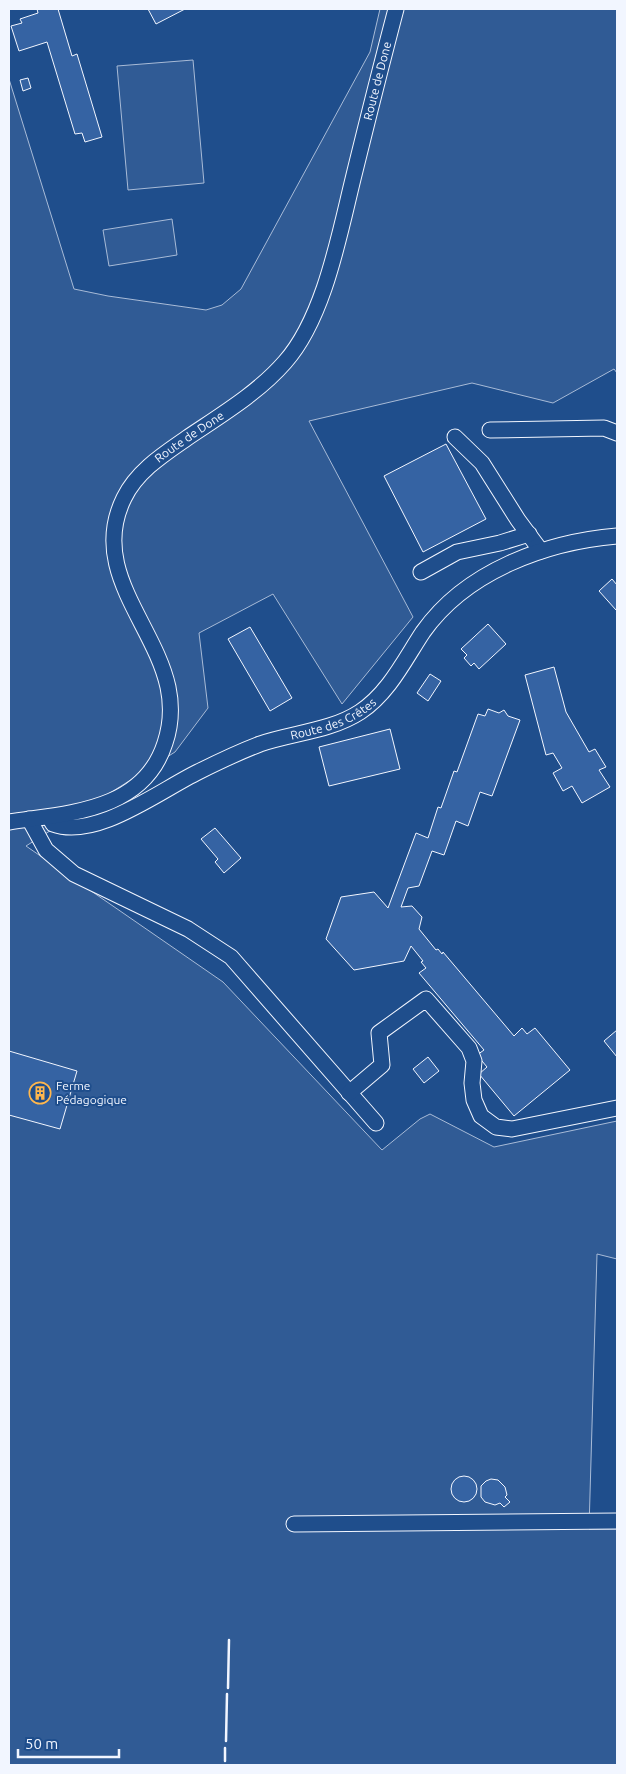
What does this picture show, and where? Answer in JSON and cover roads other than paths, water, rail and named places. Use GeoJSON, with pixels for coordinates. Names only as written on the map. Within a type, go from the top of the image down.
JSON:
{"type":"FeatureCollection","features":[{"type":"Feature","properties":{"kind":"street","name":"Route de Done"},"geometry":{"type":"LineString","coordinates":[[49,817],[98,806],[130,791],[149,773],[163,748],[169,731],[168,688],[148,637],[119,577],[114,540],[120,508],[132,485],[159,458],[274,375],[287,360],[310,323],[340,232],[396,9]]}},
{"type":"Feature","properties":{"kind":"street"},"geometry":{"type":"LineString","coordinates":[[490,430],[604,428],[617,433]]}},
{"type":"Feature","properties":{"kind":"street"},"geometry":{"type":"LineString","coordinates":[[455,436],[482,463],[518,520],[542,551]]}},
{"type":"Feature","properties":{"kind":"street"},"geometry":{"type":"LineString","coordinates":[[421,572],[457,552],[500,543],[529,534]]}},
{"type":"Feature","properties":{"kind":"street","name":"Route des Crêtes"},"geometry":{"type":"LineString","coordinates":[[49,817],[53,824],[61,827],[85,827],[103,822],[241,751],[340,721],[360,712],[375,700],[387,686],[425,630],[440,612],[461,594],[496,570],[542,551],[580,540],[617,536]]}},
{"type":"Feature","properties":{"kind":"street"},"geometry":{"type":"LineString","coordinates":[[9,822],[49,817]]}},
{"type":"Feature","properties":{"kind":"street"},"geometry":{"type":"LineString","coordinates":[[29,819],[46,850],[74,874],[188,929],[230,957],[376,1123]]}},
{"type":"Feature","properties":{"kind":"street"},"geometry":{"type":"LineString","coordinates":[[350,1093],[382,1066],[379,1033],[426,999],[469,1048],[474,1061],[472,1083],[474,1100],[481,1116],[496,1127],[512,1129],[617,1108]]}},
{"type":"Feature","properties":{"kind":"street"},"geometry":{"type":"LineString","coordinates":[[294,1524],[617,1521]]}},
{"type":"Feature","properties":{"kind":"place","name":"Ferme Pédagogique"},"geometry":{"type":"Point","coordinates":[40,1093]}}]}
